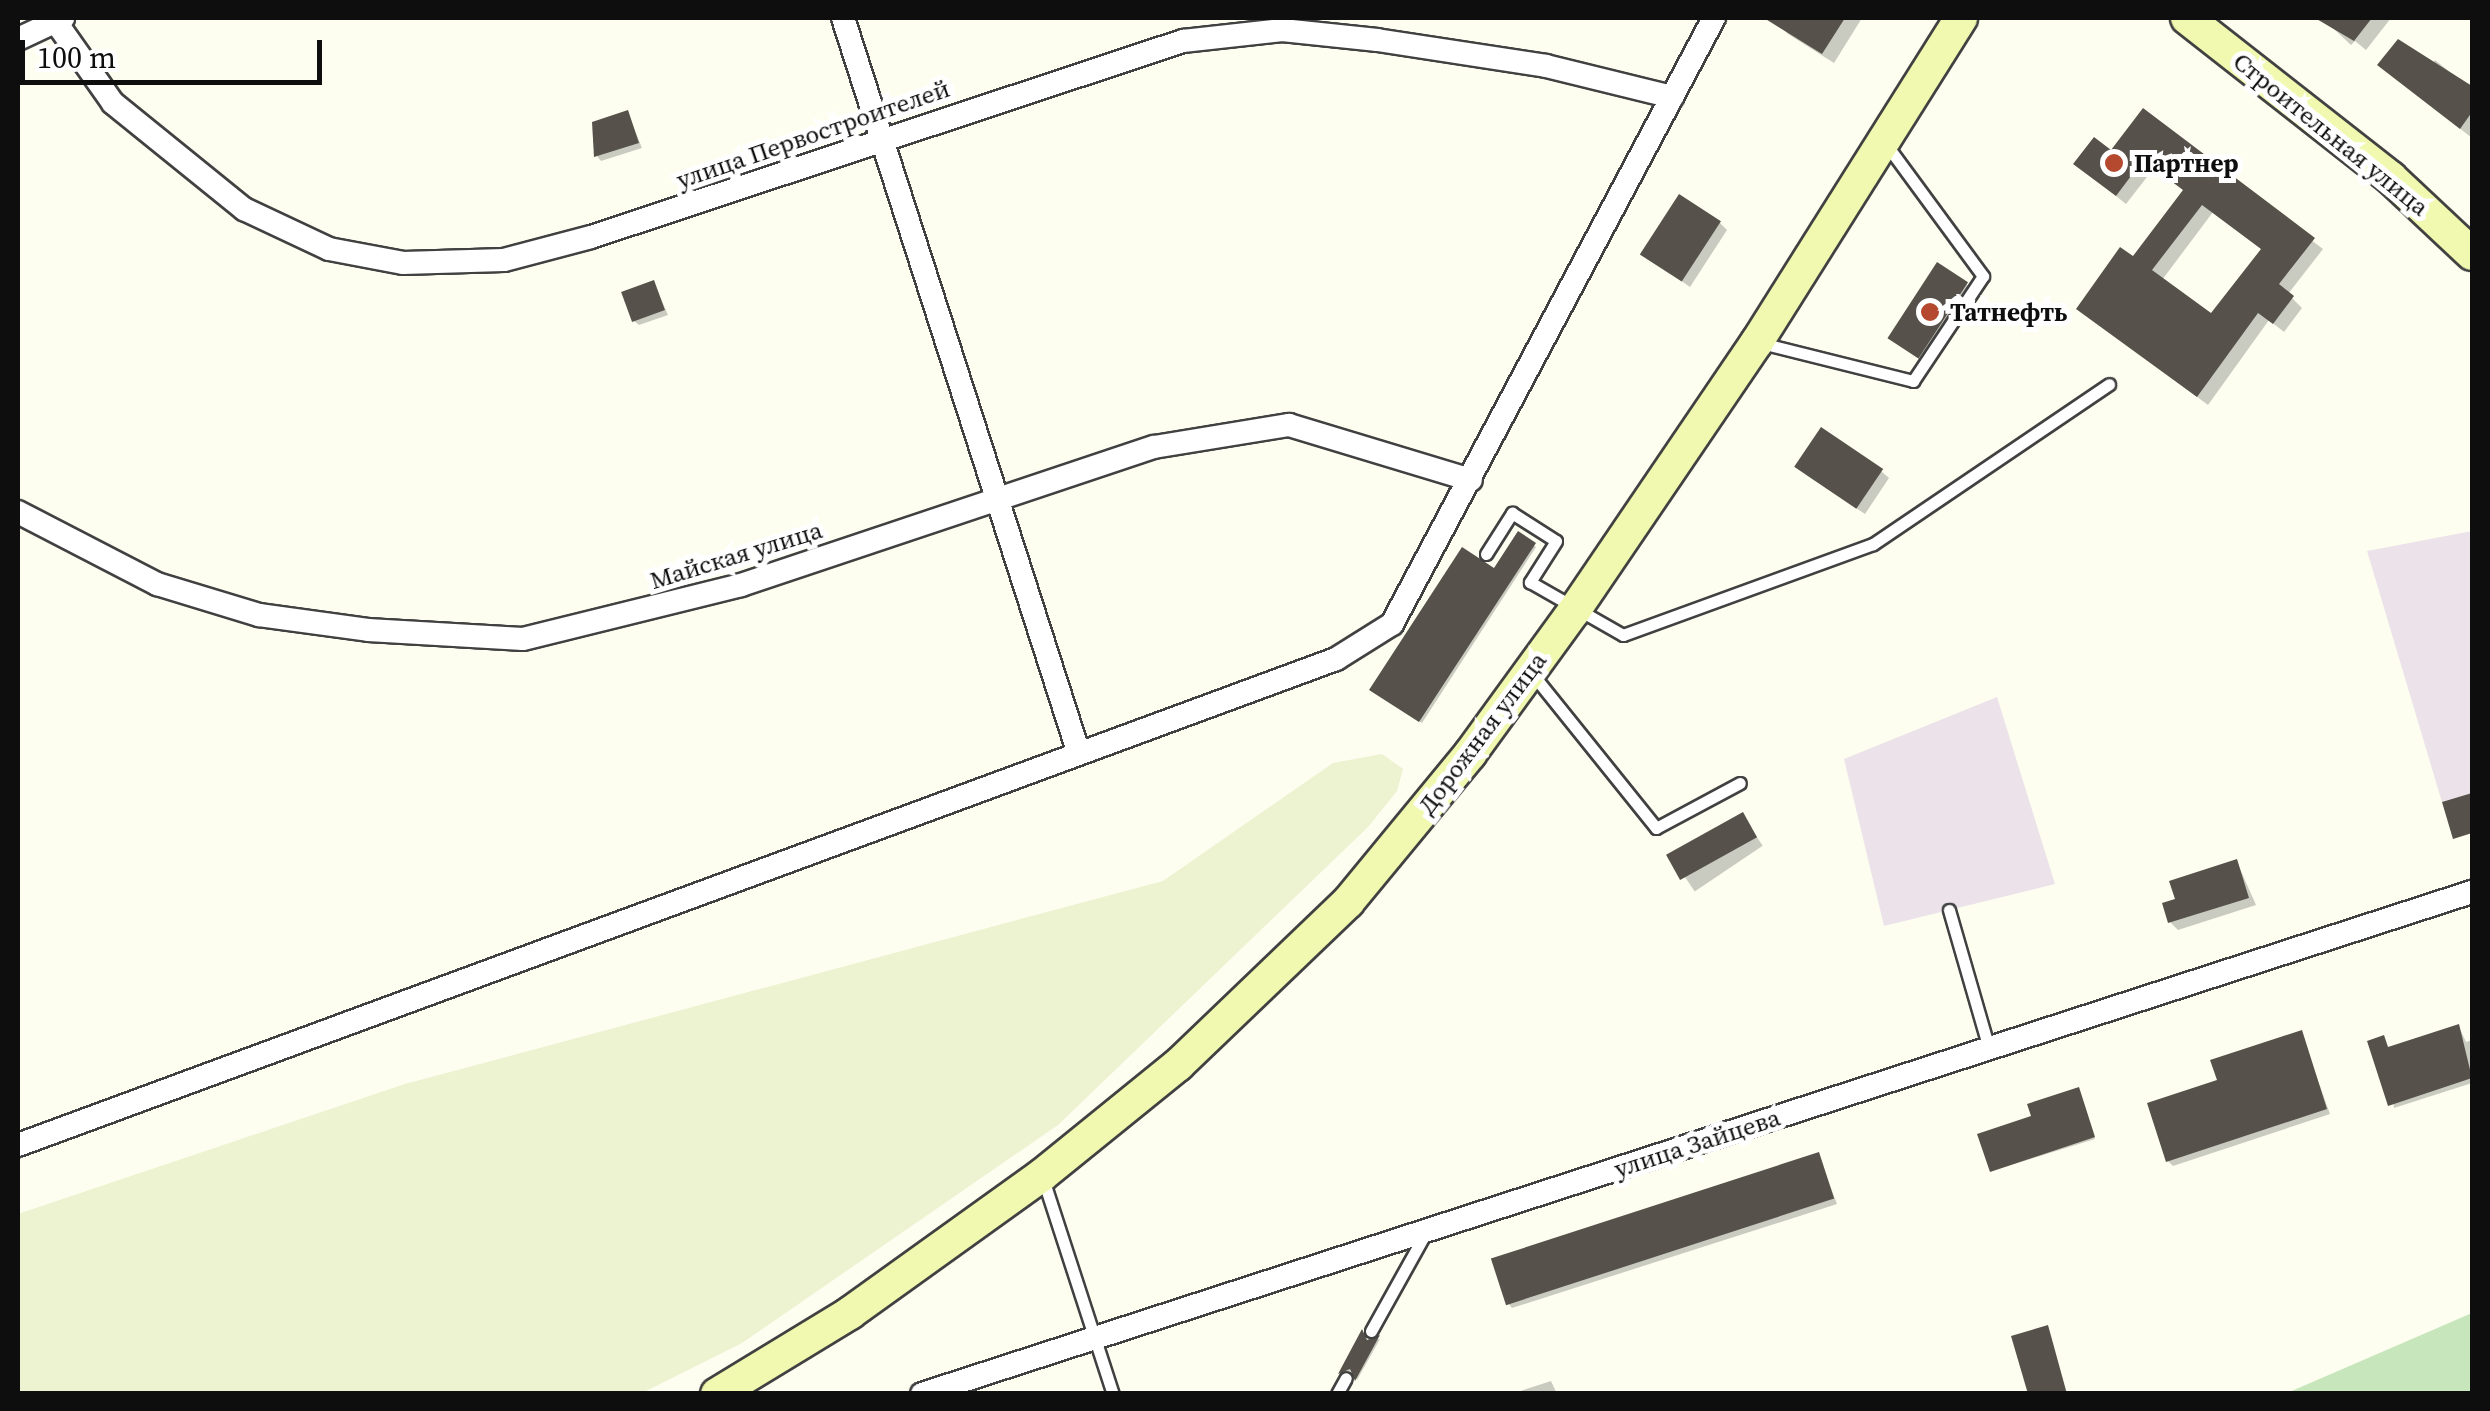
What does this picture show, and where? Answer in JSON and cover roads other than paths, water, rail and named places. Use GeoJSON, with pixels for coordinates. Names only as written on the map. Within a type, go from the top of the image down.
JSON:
{"type":"FeatureCollection","features":[{"type":"Feature","properties":{"kind":"street"},"geometry":{"type":"LineString","coordinates":[[842,18],[1078,752]]}},
{"type":"Feature","properties":{"kind":"street"},"geometry":{"type":"LineString","coordinates":[[18,1145],[1336,659],[1392,624],[1714,18]]}},
{"type":"Feature","properties":{"kind":"street","name":"Дорожная улица"},"geometry":{"type":"LineString","coordinates":[[717,1394],[850,1313],[1042,1174],[1178,1065],[1348,902],[1574,611],[1757,342],[1962,18]]}},
{"type":"Feature","properties":{"kind":"street","name":"Строительная улица"},"geometry":{"type":"LineString","coordinates":[[2188,18],[2392,178],[2472,254]]}},
{"type":"Feature","properties":{"kind":"street"},"geometry":{"type":"LineString","coordinates":[[18,39],[57,19]]}},
{"type":"Feature","properties":{"kind":"street","name":"улица Первостроителей"},"geometry":{"type":"LineString","coordinates":[[57,19],[113,103],[244,209],[329,249],[403,264],[504,260],[880,142],[1182,41],[1282,30],[1546,66],[1672,98]]}},
{"type":"Feature","properties":{"kind":"street","name":"Майская улица"},"geometry":{"type":"LineString","coordinates":[[18,512],[157,584],[260,615],[368,630],[523,640],[741,585],[996,504],[1154,447],[1289,425],[1471,480]]}},
{"type":"Feature","properties":{"kind":"street","name":"улица Зайцева"},"geometry":{"type":"LineString","coordinates":[[922,1394],[2472,892]]}},
{"type":"Feature","properties":{"kind":"lane"},"geometry":{"type":"LineString","coordinates":[[1757,342],[1913,381],[1983,276],[1884,141]]}},
{"type":"Feature","properties":{"kind":"lane"},"geometry":{"type":"LineString","coordinates":[[1486,554],[1512,513],[1556,542],[1530,582],[1623,636],[1874,544],[2109,384]]}},
{"type":"Feature","properties":{"kind":"lane"},"geometry":{"type":"LineString","coordinates":[[1530,671],[1656,828],[1740,783]]}},
{"type":"Feature","properties":{"kind":"lane"},"geometry":{"type":"LineString","coordinates":[[1949,910],[1989,1048]]}},
{"type":"Feature","properties":{"kind":"lane"},"geometry":{"type":"LineString","coordinates":[[1042,1174],[1113,1394]]}},
{"type":"Feature","properties":{"kind":"lane"},"geometry":{"type":"LineString","coordinates":[[1371,1330],[1428,1230]]}},
{"type":"Feature","properties":{"kind":"lane"},"geometry":{"type":"LineString","coordinates":[[1337,1394],[1346,1378]]}},
{"type":"Feature","properties":{"kind":"place","name":"Партнер"},"geometry":{"type":"Point","coordinates":[2114,163]}},
{"type":"Feature","properties":{"kind":"place","name":"Татнефть"},"geometry":{"type":"Point","coordinates":[1930,312]}}]}
